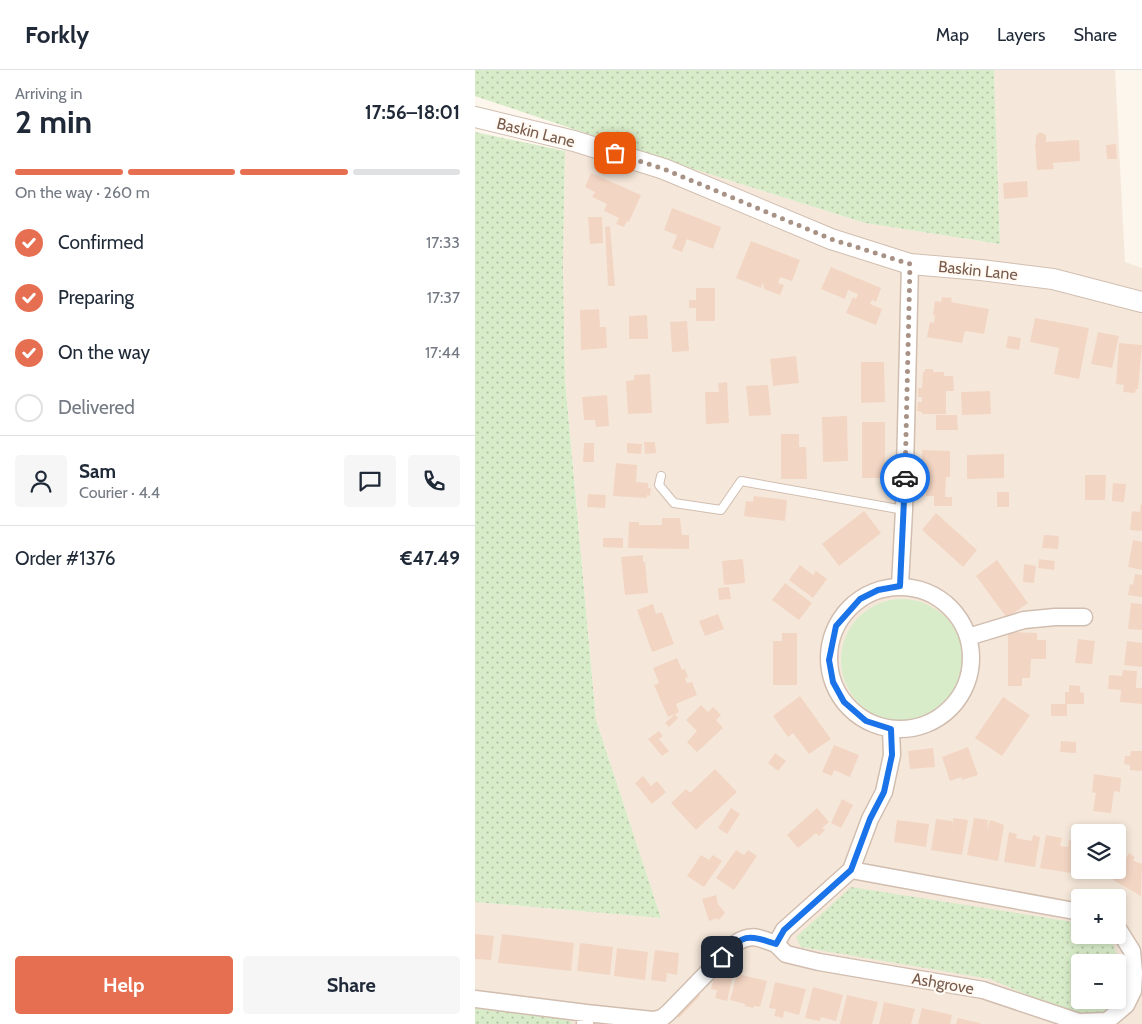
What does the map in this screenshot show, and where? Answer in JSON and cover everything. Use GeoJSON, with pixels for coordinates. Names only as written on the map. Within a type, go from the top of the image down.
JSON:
{"type":"FeatureCollection","features":[{"type":"Feature","properties":{"kind":"street","name":"Baskin Lane"},"geometry":{"type":"LineString","coordinates":[[475,117],[573,141],[664,169],[831,239],[910,264],[1053,279],[1142,302]]}},
{"type":"Feature","properties":{"kind":"street"},"geometry":{"type":"LineString","coordinates":[[900,586],[904,510],[910,264]]}},
{"type":"Feature","properties":{"kind":"street"},"geometry":{"type":"LineString","coordinates":[[900,586],[935,595],[956,612],[967,631],[971,646],[969,679],[956,703],[939,718],[917,727],[891,729],[866,721],[844,702],[833,682],[829,660],[836,626],[860,599],[878,590],[900,586]]}},
{"type":"Feature","properties":{"kind":"street"},"geometry":{"type":"LineString","coordinates":[[968,637],[1024,620],[1055,617],[1084,618]]}},
{"type":"Feature","properties":{"kind":"street"},"geometry":{"type":"LineString","coordinates":[[776,944],[784,930],[851,870],[870,819],[884,792],[892,755],[891,729]]}},
{"type":"Feature","properties":{"kind":"street"},"geometry":{"type":"LineString","coordinates":[[851,870],[1071,910]]}},
{"type":"Feature","properties":{"kind":"street","name":"Ashgrove"},"geometry":{"type":"LineString","coordinates":[[475,999],[585,1018],[653,1020],[662,1018],[735,943],[746,937],[758,938],[776,944],[787,954],[819,962],[983,990],[1079,1022],[1107,1021],[1126,1005],[1133,991],[1135,973],[1132,951],[1126,941]]}},
{"type":"Feature","properties":{"kind":"lane"},"geometry":{"type":"LineString","coordinates":[[661,476],[659,484],[674,503],[721,510],[741,481],[904,510]]}},
{"type":"Feature","properties":{"kind":"shaded area"},"geometry":{"type":"Polygon","coordinates":[[[994,70],[1115,70],[1125,262],[1142,268],[1142,1024],[475,1024],[475,902],[661,918],[596,720],[565,380],[563,264],[565,151],[665,160],[865,223],[1000,244],[994,70]]]}},
{"type":"Feature","properties":{"kind":"green space"},"geometry":{"type":"Polygon","coordinates":[[[475,70],[994,70],[1000,244],[865,223],[665,160],[475,96],[475,70]]]}},
{"type":"Feature","properties":{"kind":"green space"},"geometry":{"type":"Polygon","coordinates":[[[475,132],[565,151],[563,264],[565,380],[596,720],[661,918],[475,902],[475,132]]]}},
{"type":"Feature","properties":{"kind":"green space"},"geometry":{"type":"Polygon","coordinates":[[[902,599],[925,604],[945,617],[958,637],[963,660],[958,683],[945,703],[925,716],[902,721],[879,716],[859,703],[846,683],[841,660],[846,637],[859,617],[879,604],[902,599]]]}},
{"type":"Feature","properties":{"kind":"green space"},"geometry":{"type":"Polygon","coordinates":[[[851,887],[1071,922],[1071,944],[1113,944],[1117,954],[1071,954],[1071,1009],[1109,1009],[1091,1017],[1065,1011],[990,979],[801,947],[796,937],[851,887]]]}},
{"type":"Feature","properties":{"kind":"green space"},"geometry":{"type":"Polygon","coordinates":[[[475,1007],[566,1018],[573,1024],[475,1024],[475,1007]]]}},
{"type":"Feature","properties":{"kind":"building"},"geometry":{"type":"Polygon","coordinates":[[[1040,132],[1046,135],[1046,142],[1079,140],[1080,161],[1053,163],[1054,169],[1037,170],[1035,143],[1036,136],[1040,132]]]}},
{"type":"Feature","properties":{"kind":"building"},"geometry":{"type":"Polygon","coordinates":[[[1116,144],[1117,159],[1107,159],[1106,145],[1116,144]]]}},
{"type":"Feature","properties":{"kind":"building"},"geometry":{"type":"Polygon","coordinates":[[[591,173],[641,195],[629,222],[627,221],[624,227],[616,224],[619,218],[604,211],[607,204],[592,197],[595,192],[585,187],[591,173]]]}},
{"type":"Feature","properties":{"kind":"building"},"geometry":{"type":"Polygon","coordinates":[[[1027,181],[1028,197],[1004,199],[1003,183],[1027,181]]]}},
{"type":"Feature","properties":{"kind":"building"},"geometry":{"type":"Polygon","coordinates":[[[672,208],[721,227],[713,249],[687,239],[682,252],[672,248],[677,235],[664,230],[672,208]]]}},
{"type":"Feature","properties":{"kind":"building"},"geometry":{"type":"Polygon","coordinates":[[[588,217],[602,217],[603,243],[590,244],[588,217]]]}},
{"type":"Feature","properties":{"kind":"building"},"geometry":{"type":"Polygon","coordinates":[[[610,226],[615,286],[608,286],[605,227],[610,226]]]}},
{"type":"Feature","properties":{"kind":"building"},"geometry":{"type":"Polygon","coordinates":[[[751,241],[800,260],[792,281],[780,277],[778,283],[784,285],[780,295],[764,289],[763,282],[761,288],[736,278],[751,241]]]}},
{"type":"Feature","properties":{"kind":"building"},"geometry":{"type":"Polygon","coordinates":[[[831,267],[881,288],[876,302],[872,300],[870,304],[882,309],[876,325],[846,313],[853,297],[856,299],[858,294],[848,290],[845,299],[821,289],[831,267]]]}},
{"type":"Feature","properties":{"kind":"building"},"geometry":{"type":"Polygon","coordinates":[[[696,288],[715,288],[715,321],[696,321],[696,308],[689,308],[689,300],[696,300],[696,288]]]}},
{"type":"Feature","properties":{"kind":"building"},"geometry":{"type":"Polygon","coordinates":[[[942,297],[952,298],[951,302],[989,309],[984,334],[965,331],[962,343],[927,337],[930,322],[934,323],[935,301],[941,302],[942,297]]]}},
{"type":"Feature","properties":{"kind":"building"},"geometry":{"type":"Polygon","coordinates":[[[599,309],[600,327],[606,327],[607,348],[581,350],[580,310],[599,309]]]}},
{"type":"Feature","properties":{"kind":"building"},"geometry":{"type":"Polygon","coordinates":[[[647,315],[648,339],[629,339],[629,316],[647,315]]]}},
{"type":"Feature","properties":{"kind":"building"},"geometry":{"type":"Polygon","coordinates":[[[1035,318],[1089,328],[1079,379],[1054,374],[1059,348],[1030,342],[1035,318]]]}},
{"type":"Feature","properties":{"kind":"building"},"geometry":{"type":"Polygon","coordinates":[[[687,321],[689,351],[672,352],[670,322],[687,321]]]}},
{"type":"Feature","properties":{"kind":"building"},"geometry":{"type":"Polygon","coordinates":[[[1098,332],[1119,336],[1112,368],[1091,364],[1098,332]]]}},
{"type":"Feature","properties":{"kind":"building"},"geometry":{"type":"Polygon","coordinates":[[[1008,336],[1021,338],[1019,350],[1006,348],[1008,336]]]}},
{"type":"Feature","properties":{"kind":"building"},"geometry":{"type":"Polygon","coordinates":[[[1119,343],[1142,345],[1138,389],[1136,389],[1135,393],[1123,392],[1124,385],[1116,384],[1119,343]]]}},
{"type":"Feature","properties":{"kind":"building"},"geometry":{"type":"Polygon","coordinates":[[[796,356],[799,383],[773,386],[770,359],[796,356]]]}},
{"type":"Feature","properties":{"kind":"building"},"geometry":{"type":"Polygon","coordinates":[[[861,362],[884,362],[885,402],[861,403],[861,362]]]}},
{"type":"Feature","properties":{"kind":"building"},"geometry":{"type":"Polygon","coordinates":[[[925,369],[933,369],[933,372],[944,372],[944,376],[953,376],[954,391],[946,391],[946,414],[922,414],[922,412],[917,411],[918,402],[922,402],[922,397],[918,397],[918,388],[922,388],[923,372],[925,369]]]}},
{"type":"Feature","properties":{"kind":"building"},"geometry":{"type":"Polygon","coordinates":[[[650,374],[652,413],[628,414],[626,381],[634,380],[634,375],[650,374]]]}},
{"type":"Feature","properties":{"kind":"building"},"geometry":{"type":"Polygon","coordinates":[[[727,382],[729,423],[706,424],[705,392],[719,392],[718,383],[727,382]]]}},
{"type":"Feature","properties":{"kind":"building"},"geometry":{"type":"Polygon","coordinates":[[[768,385],[771,415],[749,416],[746,386],[768,385]]]}},
{"type":"Feature","properties":{"kind":"building"},"geometry":{"type":"Polygon","coordinates":[[[990,391],[991,414],[962,415],[961,392],[990,391]]]}},
{"type":"Feature","properties":{"kind":"building"},"geometry":{"type":"Polygon","coordinates":[[[607,395],[609,426],[596,427],[595,420],[584,420],[582,397],[607,395]]]}},
{"type":"Feature","properties":{"kind":"building"},"geometry":{"type":"Polygon","coordinates":[[[936,415],[957,415],[958,430],[936,430],[936,415]]]}},
{"type":"Feature","properties":{"kind":"building"},"geometry":{"type":"Polygon","coordinates":[[[847,416],[848,461],[823,462],[822,417],[847,416]]]}},
{"type":"Feature","properties":{"kind":"building"},"geometry":{"type":"Polygon","coordinates":[[[862,422],[885,422],[885,478],[862,478],[862,422]]]}},
{"type":"Feature","properties":{"kind":"building"},"geometry":{"type":"Polygon","coordinates":[[[781,434],[799,434],[799,447],[806,447],[807,479],[781,479],[781,434]]]}},
{"type":"Feature","properties":{"kind":"building"},"geometry":{"type":"Polygon","coordinates":[[[644,442],[655,442],[656,453],[645,454],[644,442]]]}},
{"type":"Feature","properties":{"kind":"building"},"geometry":{"type":"Polygon","coordinates":[[[584,443],[594,443],[594,462],[583,462],[584,443]]]}},
{"type":"Feature","properties":{"kind":"building"},"geometry":{"type":"Polygon","coordinates":[[[627,443],[642,444],[641,454],[627,453],[627,443]]]}},
{"type":"Feature","properties":{"kind":"building"},"geometry":{"type":"Polygon","coordinates":[[[922,450],[950,451],[950,477],[946,477],[945,497],[952,497],[952,506],[934,506],[934,496],[926,496],[926,475],[922,475],[922,450]]]}},
{"type":"Feature","properties":{"kind":"building"},"geometry":{"type":"Polygon","coordinates":[[[1004,454],[1004,478],[967,479],[967,455],[1004,454]]]}},
{"type":"Feature","properties":{"kind":"building"},"geometry":{"type":"Polygon","coordinates":[[[616,463],[637,465],[636,482],[648,483],[648,488],[651,488],[650,496],[647,495],[647,498],[613,496],[616,463]]]}},
{"type":"Feature","properties":{"kind":"building"},"geometry":{"type":"Polygon","coordinates":[[[1085,475],[1106,475],[1105,500],[1085,500],[1085,475]]]}},
{"type":"Feature","properties":{"kind":"building"},"geometry":{"type":"Polygon","coordinates":[[[1113,483],[1126,484],[1124,502],[1112,501],[1113,483]]]}},
{"type":"Feature","properties":{"kind":"building"},"geometry":{"type":"Polygon","coordinates":[[[997,492],[1009,492],[1009,507],[997,507],[997,492]]]}},
{"type":"Feature","properties":{"kind":"building"},"geometry":{"type":"Polygon","coordinates":[[[588,494],[606,495],[605,508],[587,507],[588,494]]]}},
{"type":"Feature","properties":{"kind":"building"},"geometry":{"type":"Polygon","coordinates":[[[754,496],[787,500],[785,521],[744,516],[746,501],[753,502],[754,496]]]}},
{"type":"Feature","properties":{"kind":"building"},"geometry":{"type":"Polygon","coordinates":[[[1141,504],[1142,531],[1130,530],[1132,511],[1140,512],[1141,504]]]}},
{"type":"Feature","properties":{"kind":"building"},"geometry":{"type":"Polygon","coordinates":[[[864,511],[881,533],[839,566],[822,544],[864,511]]]}},
{"type":"Feature","properties":{"kind":"building"},"geometry":{"type":"Polygon","coordinates":[[[936,513],[977,550],[963,567],[922,530],[936,513]]]}},
{"type":"Feature","properties":{"kind":"building"},"geometry":{"type":"Polygon","coordinates":[[[662,518],[680,518],[682,535],[689,535],[689,549],[628,548],[629,522],[639,522],[639,525],[662,525],[662,518]]]}},
{"type":"Feature","properties":{"kind":"building"},"geometry":{"type":"Polygon","coordinates":[[[1044,535],[1059,536],[1058,549],[1042,548],[1044,535]]]}},
{"type":"Feature","properties":{"kind":"building"},"geometry":{"type":"Polygon","coordinates":[[[603,538],[623,538],[623,548],[603,547],[603,538]]]}},
{"type":"Feature","properties":{"kind":"building"},"geometry":{"type":"Polygon","coordinates":[[[1133,540],[1142,542],[1142,570],[1128,567],[1133,540]]]}},
{"type":"Feature","properties":{"kind":"building"},"geometry":{"type":"Polygon","coordinates":[[[643,555],[648,593],[625,595],[621,557],[643,555]]]}},
{"type":"Feature","properties":{"kind":"building"},"geometry":{"type":"Polygon","coordinates":[[[743,559],[745,583],[724,585],[722,561],[743,559]]]}},
{"type":"Feature","properties":{"kind":"building"},"geometry":{"type":"Polygon","coordinates":[[[1039,559],[1055,561],[1054,570],[1038,568],[1039,559]]]}},
{"type":"Feature","properties":{"kind":"building"},"geometry":{"type":"Polygon","coordinates":[[[997,560],[1028,603],[1007,618],[976,576],[997,560]]]}},
{"type":"Feature","properties":{"kind":"building"},"geometry":{"type":"Polygon","coordinates":[[[1024,564],[1036,566],[1034,583],[1023,582],[1024,564]]]}},
{"type":"Feature","properties":{"kind":"building"},"geometry":{"type":"Polygon","coordinates":[[[800,565],[813,575],[816,571],[827,579],[813,598],[789,580],[800,565]]]}},
{"type":"Feature","properties":{"kind":"building"},"geometry":{"type":"Polygon","coordinates":[[[1135,574],[1142,575],[1142,597],[1128,595],[1130,584],[1133,585],[1135,574]]]}},
{"type":"Feature","properties":{"kind":"building"},"geometry":{"type":"Polygon","coordinates":[[[785,583],[812,603],[799,620],[772,600],[785,583]]]}},
{"type":"Feature","properties":{"kind":"building"},"geometry":{"type":"Polygon","coordinates":[[[729,587],[731,599],[719,600],[718,588],[729,587]]]}},
{"type":"Feature","properties":{"kind":"building"},"geometry":{"type":"Polygon","coordinates":[[[1131,603],[1142,604],[1142,630],[1128,629],[1131,603]]]}},
{"type":"Feature","properties":{"kind":"building"},"geometry":{"type":"Polygon","coordinates":[[[653,604],[656,614],[662,612],[674,644],[652,652],[637,610],[653,604]]]}},
{"type":"Feature","properties":{"kind":"building"},"geometry":{"type":"Polygon","coordinates":[[[718,614],[724,629],[705,636],[699,621],[718,614]]]}},
{"type":"Feature","properties":{"kind":"building"},"geometry":{"type":"Polygon","coordinates":[[[1008,632],[1037,633],[1037,640],[1046,640],[1046,659],[1031,659],[1030,678],[1022,678],[1022,686],[1008,686],[1008,632]]]}},
{"type":"Feature","properties":{"kind":"building"},"geometry":{"type":"Polygon","coordinates":[[[782,633],[797,633],[797,685],[773,685],[773,641],[782,641],[782,633]]]}},
{"type":"Feature","properties":{"kind":"building"},"geometry":{"type":"Polygon","coordinates":[[[1078,639],[1095,641],[1092,664],[1075,663],[1078,639]]]}},
{"type":"Feature","properties":{"kind":"building"},"geometry":{"type":"Polygon","coordinates":[[[1127,641],[1142,643],[1142,667],[1124,665],[1127,641]]]}},
{"type":"Feature","properties":{"kind":"building"},"geometry":{"type":"Polygon","coordinates":[[[677,658],[682,670],[685,669],[688,677],[685,678],[687,683],[692,682],[697,695],[676,704],[679,712],[668,717],[654,685],[659,683],[653,668],[677,658]]]}},
{"type":"Feature","properties":{"kind":"building"},"geometry":{"type":"Polygon","coordinates":[[[1123,670],[1137,671],[1136,688],[1142,688],[1142,704],[1120,702],[1121,690],[1108,689],[1109,675],[1122,676],[1123,670]]]}},
{"type":"Feature","properties":{"kind":"building"},"geometry":{"type":"Polygon","coordinates":[[[1069,685],[1080,686],[1080,692],[1084,693],[1084,704],[1067,704],[1067,716],[1051,716],[1051,704],[1065,704],[1065,692],[1069,692],[1069,685]]]}},
{"type":"Feature","properties":{"kind":"building"},"geometry":{"type":"Polygon","coordinates":[[[800,696],[831,739],[809,754],[793,733],[788,737],[773,716],[800,696]]]}},
{"type":"Feature","properties":{"kind":"building"},"geometry":{"type":"Polygon","coordinates":[[[1003,697],[1030,715],[1002,756],[975,738],[1003,697]]]}},
{"type":"Feature","properties":{"kind":"building"},"geometry":{"type":"Polygon","coordinates":[[[701,705],[708,712],[713,707],[721,715],[716,720],[723,728],[697,752],[687,742],[697,731],[686,720],[701,705]]]}},
{"type":"Feature","properties":{"kind":"building"},"geometry":{"type":"Polygon","coordinates":[[[675,714],[678,718],[669,727],[665,723],[675,714]]]}},
{"type":"Feature","properties":{"kind":"building"},"geometry":{"type":"Polygon","coordinates":[[[659,731],[663,736],[659,739],[669,751],[662,756],[648,739],[659,731]]]}},
{"type":"Feature","properties":{"kind":"building"},"geometry":{"type":"Polygon","coordinates":[[[1061,741],[1076,742],[1076,753],[1060,752],[1061,741]]]}},
{"type":"Feature","properties":{"kind":"building"},"geometry":{"type":"Polygon","coordinates":[[[834,745],[859,755],[850,777],[834,770],[832,776],[822,772],[834,745]]]}},
{"type":"Feature","properties":{"kind":"building"},"geometry":{"type":"Polygon","coordinates":[[[968,747],[978,775],[962,780],[961,777],[950,781],[942,757],[968,747]]]}},
{"type":"Feature","properties":{"kind":"building"},"geometry":{"type":"Polygon","coordinates":[[[933,748],[935,767],[910,769],[908,751],[933,748]]]}},
{"type":"Feature","properties":{"kind":"building"},"geometry":{"type":"Polygon","coordinates":[[[1131,751],[1142,751],[1142,771],[1130,770],[1130,765],[1124,764],[1125,756],[1130,756],[1131,751]]]}},
{"type":"Feature","properties":{"kind":"building"},"geometry":{"type":"Polygon","coordinates":[[[775,753],[786,761],[778,771],[768,763],[775,753]]]}},
{"type":"Feature","properties":{"kind":"building"},"geometry":{"type":"Polygon","coordinates":[[[715,769],[737,792],[696,830],[671,803],[686,789],[690,793],[715,769]]]}},
{"type":"Feature","properties":{"kind":"building"},"geometry":{"type":"Polygon","coordinates":[[[1094,774],[1121,778],[1120,792],[1114,791],[1111,813],[1093,811],[1096,793],[1092,792],[1094,774]]]}},
{"type":"Feature","properties":{"kind":"building"},"geometry":{"type":"Polygon","coordinates":[[[643,776],[651,786],[657,781],[666,792],[652,804],[635,783],[643,776]]]}},
{"type":"Feature","properties":{"kind":"building"},"geometry":{"type":"Polygon","coordinates":[[[842,799],[853,805],[841,828],[831,823],[842,799]]]}},
{"type":"Feature","properties":{"kind":"building"},"geometry":{"type":"Polygon","coordinates":[[[731,808],[740,814],[727,834],[718,828],[731,808]]]}},
{"type":"Feature","properties":{"kind":"building"},"geometry":{"type":"Polygon","coordinates":[[[817,808],[829,822],[822,828],[825,830],[819,836],[816,833],[798,848],[787,835],[817,808]]]}},
{"type":"Feature","properties":{"kind":"building"},"geometry":{"type":"Polygon","coordinates":[[[953,818],[968,820],[962,855],[931,850],[936,819],[952,821],[952,828],[953,818]]]}},
{"type":"Feature","properties":{"kind":"building"},"geometry":{"type":"Polygon","coordinates":[[[974,818],[988,820],[987,833],[991,820],[1004,825],[998,861],[967,855],[974,818]]]}},
{"type":"Feature","properties":{"kind":"building"},"geometry":{"type":"Polygon","coordinates":[[[897,820],[929,824],[926,847],[894,842],[897,820]]]}},
{"type":"Feature","properties":{"kind":"building"},"geometry":{"type":"Polygon","coordinates":[[[1009,832],[1017,834],[1016,838],[1032,841],[1033,835],[1040,837],[1035,867],[1004,862],[1009,832]]]}},
{"type":"Feature","properties":{"kind":"building"},"geometry":{"type":"Polygon","coordinates":[[[1046,835],[1062,838],[1060,846],[1068,847],[1069,840],[1071,840],[1071,873],[1040,868],[1046,835]]]}},
{"type":"Feature","properties":{"kind":"building"},"geometry":{"type":"Polygon","coordinates":[[[736,850],[744,855],[748,850],[757,856],[734,890],[716,878],[736,850]]]}},
{"type":"Feature","properties":{"kind":"building"},"geometry":{"type":"Polygon","coordinates":[[[1129,853],[1135,857],[1133,860],[1141,864],[1142,862],[1141,896],[1113,880],[1126,879],[1126,858],[1129,853]]]}},
{"type":"Feature","properties":{"kind":"building"},"geometry":{"type":"Polygon","coordinates":[[[701,855],[709,860],[713,855],[722,861],[704,887],[687,876],[701,855]]]}},
{"type":"Feature","properties":{"kind":"building"},"geometry":{"type":"Polygon","coordinates":[[[716,895],[718,904],[725,913],[718,921],[717,918],[709,921],[702,899],[716,895]]]}},
{"type":"Feature","properties":{"kind":"building"},"geometry":{"type":"Polygon","coordinates":[[[475,934],[494,936],[491,960],[475,959],[475,934]]]}},
{"type":"Feature","properties":{"kind":"building"},"geometry":{"type":"Polygon","coordinates":[[[502,934],[574,943],[571,971],[498,963],[502,934]]]}},
{"type":"Feature","properties":{"kind":"building"},"geometry":{"type":"Polygon","coordinates":[[[580,943],[613,947],[610,975],[577,971],[580,943]]]}},
{"type":"Feature","properties":{"kind":"building"},"geometry":{"type":"Polygon","coordinates":[[[617,948],[648,952],[645,980],[614,976],[617,948]]]}},
{"type":"Feature","properties":{"kind":"building"},"geometry":{"type":"Polygon","coordinates":[[[655,950],[679,953],[677,975],[667,973],[666,982],[651,980],[655,950]]]}},
{"type":"Feature","properties":{"kind":"building"},"geometry":{"type":"Polygon","coordinates":[[[717,967],[734,971],[727,1001],[715,998],[717,990],[711,989],[717,967]]]}},
{"type":"Feature","properties":{"kind":"building"},"geometry":{"type":"Polygon","coordinates":[[[737,974],[767,981],[760,1007],[754,1006],[753,1008],[730,1000],[737,974]]]}},
{"type":"Feature","properties":{"kind":"building"},"geometry":{"type":"Polygon","coordinates":[[[775,982],[806,989],[799,1015],[784,1011],[783,1018],[774,1016],[776,1009],[769,1008],[775,982]]]}},
{"type":"Feature","properties":{"kind":"building"},"geometry":{"type":"Polygon","coordinates":[[[813,987],[843,995],[836,1021],[821,1017],[820,1021],[805,1018],[813,987]]]}},
{"type":"Feature","properties":{"kind":"building"},"geometry":{"type":"Polygon","coordinates":[[[694,989],[700,996],[679,1018],[672,1011],[694,989]]]}},
{"type":"Feature","properties":{"kind":"building"},"geometry":{"type":"Polygon","coordinates":[[[847,995],[878,1002],[872,1024],[840,1024],[847,995]]]}},
{"type":"Feature","properties":{"kind":"building"},"geometry":{"type":"Polygon","coordinates":[[[884,1002],[915,1009],[911,1024],[879,1024],[884,1002]]]}},
{"type":"Feature","properties":{"kind":"building"},"geometry":{"type":"Polygon","coordinates":[[[922,1008],[952,1015],[950,1024],[918,1024],[922,1008]]]}},
{"type":"Feature","properties":{"kind":"building"},"geometry":{"type":"Polygon","coordinates":[[[958,1018],[980,1023],[980,1024],[956,1024],[958,1018]]]}},
{"type":"Feature","properties":{"kind":"way so far"},"geometry":{"type":"LineString","coordinates":[[615,153],[664,169],[831,239],[910,264],[905,478]]}},
{"type":"Feature","properties":{"kind":"route"},"geometry":{"type":"LineString","coordinates":[[722,957],[735,943],[746,937],[758,938],[776,944],[784,930],[851,870],[870,819],[884,792],[892,755],[891,729],[866,721],[844,702],[833,682],[829,660],[836,626],[860,599],[878,590],[900,586],[905,478]]}}]}
